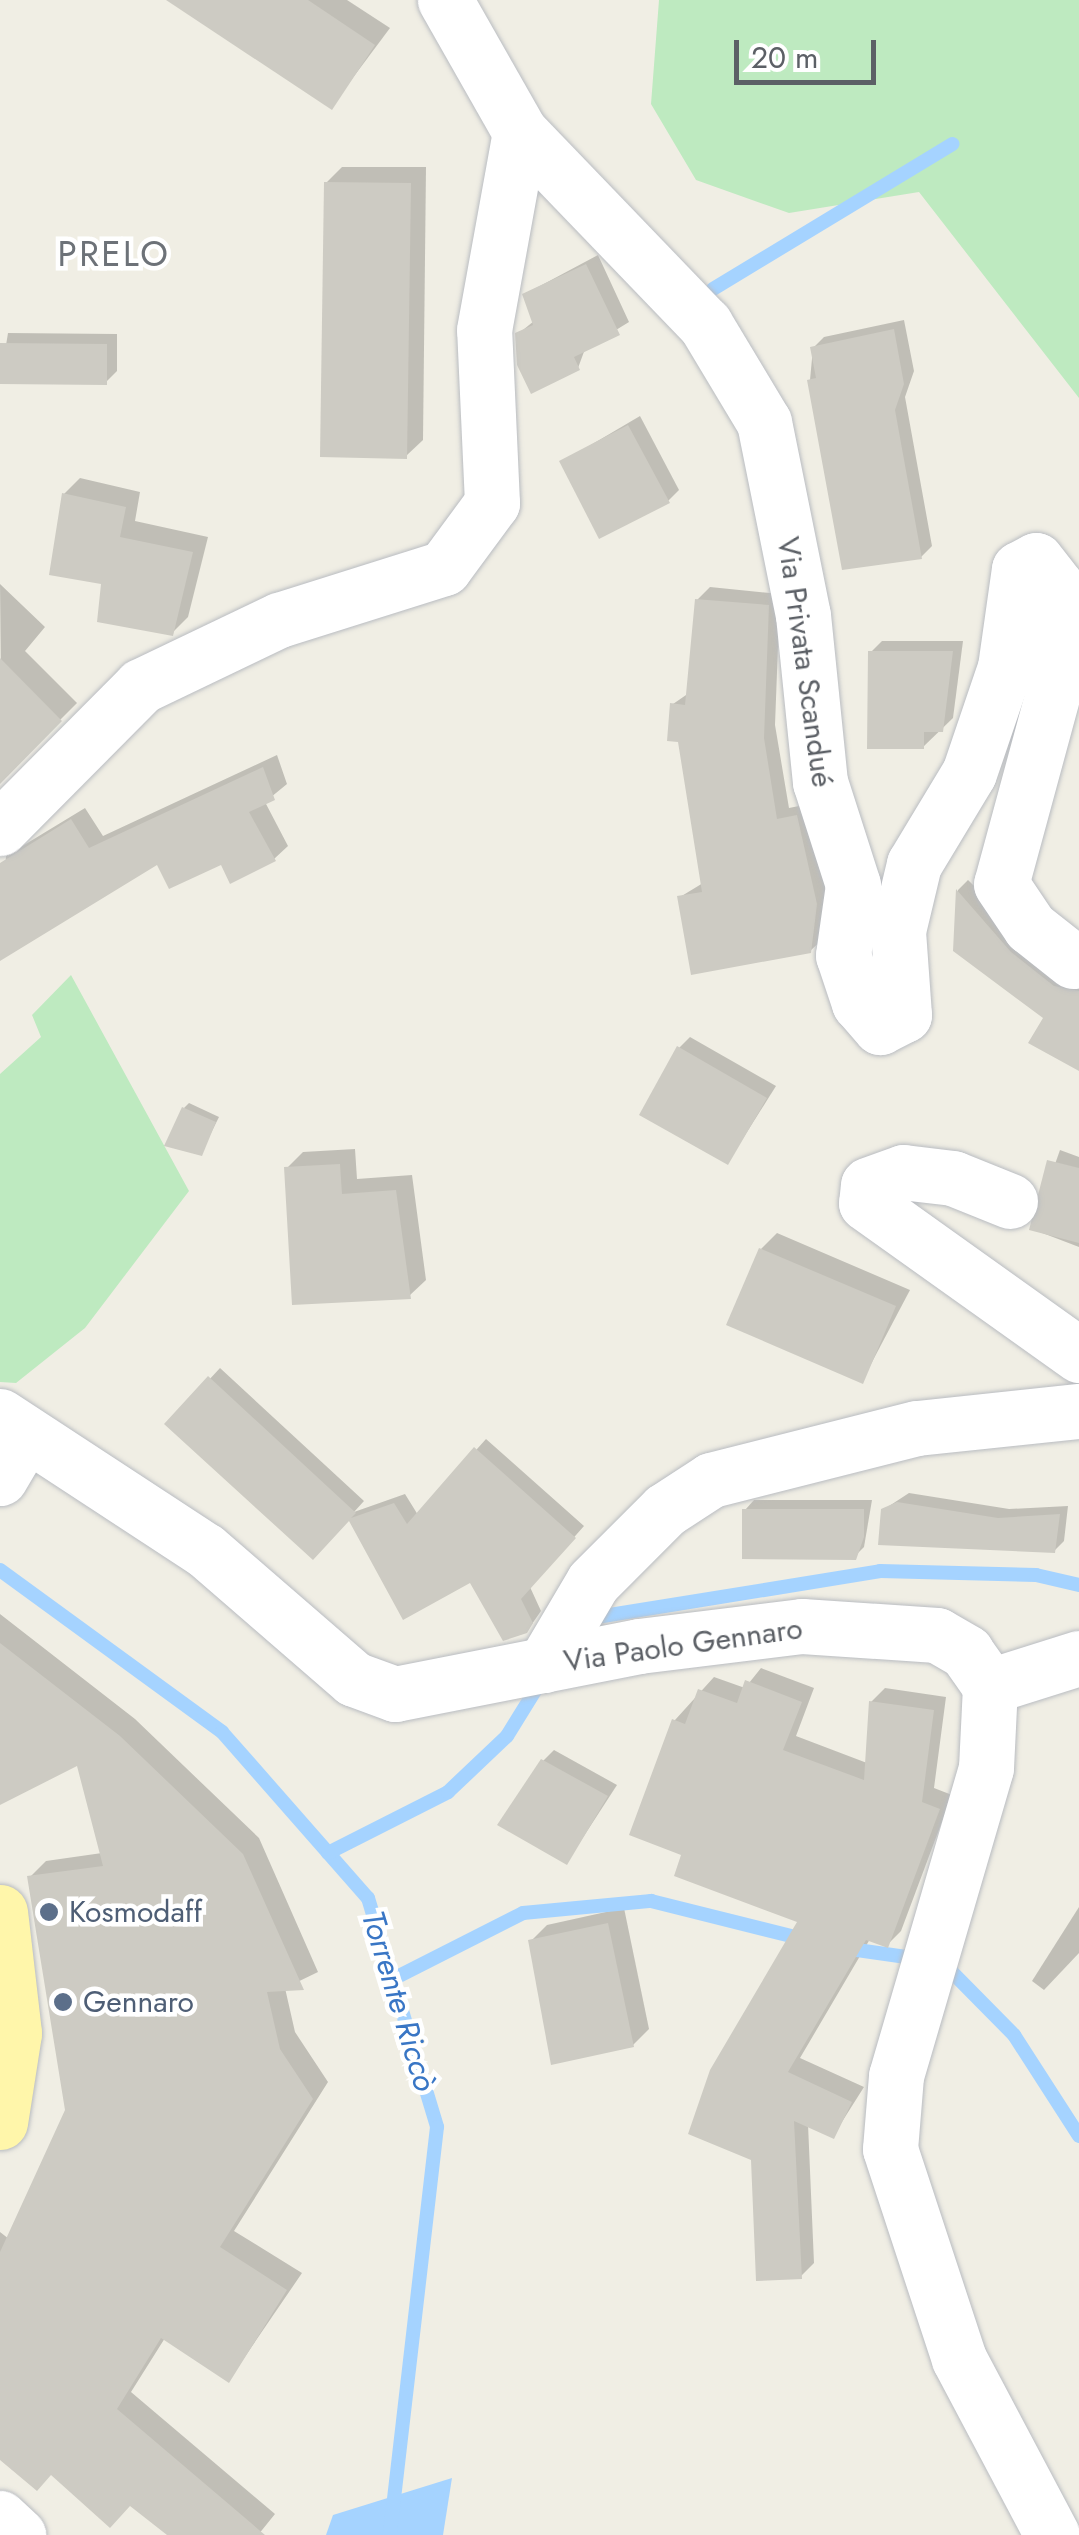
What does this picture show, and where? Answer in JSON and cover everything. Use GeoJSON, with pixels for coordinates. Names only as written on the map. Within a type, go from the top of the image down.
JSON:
{"type":"FeatureCollection","features":[{"type":"Feature","properties":{"kind":"main road"},"geometry":{"type":"LineString","coordinates":[[0,1912],[14,2033],[0,2122]]}},
{"type":"Feature","properties":{"kind":"street"},"geometry":{"type":"LineString","coordinates":[[0,828],[141,686],[279,620],[444,568],[492,503],[484,330],[520,132],[445,0]]}},
{"type":"Feature","properties":{"kind":"street","name":"Via Privata Scandué"},"geometry":{"type":"LineString","coordinates":[[520,132],[705,324],[764,422],[803,615],[820,782],[854,885],[843,955],[860,1003],[880,1026],[904,1015],[898,931],[914,864],[969,773],[1005,667],[1018,569],[1036,560],[1068,587],[1056,682],[1001,884],[1030,927],[1073,961]]}},
{"type":"Feature","properties":{"kind":"street"},"geometry":{"type":"LineString","coordinates":[[1010,1201],[953,1178],[904,1172],[868,1184],[866,1203],[1079,1355]]}},
{"type":"Feature","properties":{"kind":"street"},"geometry":{"type":"LineString","coordinates":[[544,1664],[593,1582],[665,1510],[711,1480],[917,1428],[1079,1411]]}},
{"type":"Feature","properties":{"kind":"street","name":"Via Paolo Gennaro"},"geometry":{"type":"LineString","coordinates":[[10,1446],[205,1550],[354,1679],[395,1694],[544,1664],[802,1626],[937,1635],[966,1652],[990,1686]]}},
{"type":"Feature","properties":{"kind":"street"},"geometry":{"type":"LineString","coordinates":[[1052,2535],[958,2359],[890,2149],[896,2076],[986,1768],[990,1686],[1079,1658]]}},
{"type":"Feature","properties":{"kind":"street"},"geometry":{"type":"LineString","coordinates":[[0,2518],[18,2535]]}},
{"type":"Feature","properties":{"kind":"green space"},"geometry":{"type":"Polygon","coordinates":[[[659,0],[1079,0],[1079,398],[919,192],[789,213],[696,180],[651,104],[659,0]]]}},
{"type":"Feature","properties":{"kind":"green space"},"geometry":{"type":"Polygon","coordinates":[[[71,975],[189,1191],[85,1328],[16,1383],[0,1382],[0,1074],[41,1037],[32,1015],[71,975]]]}},
{"type":"Feature","properties":{"kind":"water"},"geometry":{"type":"Polygon","coordinates":[[[452,2478],[443,2535],[326,2535],[333,2515],[452,2478]]]}},
{"type":"Feature","properties":{"kind":"building"},"geometry":{"type":"Polygon","coordinates":[[[166,0],[308,0],[375,45],[332,110],[166,0]]]}},
{"type":"Feature","properties":{"kind":"building"},"geometry":{"type":"Polygon","coordinates":[[[324,182],[411,183],[407,459],[320,457],[324,182]]]}},
{"type":"Feature","properties":{"kind":"building"},"geometry":{"type":"Polygon","coordinates":[[[586,264],[620,335],[574,357],[580,370],[531,394],[517,365],[515,333],[533,325],[522,294],[586,264]]]}},
{"type":"Feature","properties":{"kind":"building"},"geometry":{"type":"Polygon","coordinates":[[[894,329],[904,384],[895,410],[922,559],[842,570],[807,380],[816,378],[810,347],[894,329]]]}},
{"type":"Feature","properties":{"kind":"building"},"geometry":{"type":"Polygon","coordinates":[[[0,343],[107,344],[107,385],[0,384],[0,343]]]}},
{"type":"Feature","properties":{"kind":"building"},"geometry":{"type":"Polygon","coordinates":[[[628,425],[670,503],[599,539],[559,461],[628,425]]]}},
{"type":"Feature","properties":{"kind":"building"},"geometry":{"type":"Polygon","coordinates":[[[62,493],[126,507],[120,537],[193,552],[173,636],[97,622],[101,584],[49,575],[62,493]]]}},
{"type":"Feature","properties":{"kind":"building"},"geometry":{"type":"Polygon","coordinates":[[[695,599],[769,605],[764,738],[777,819],[797,815],[817,904],[811,953],[691,975],[677,896],[702,892],[678,742],[667,741],[670,703],[685,705],[695,599]]]}},
{"type":"Feature","properties":{"kind":"building"},"geometry":{"type":"Polygon","coordinates":[[[868,651],[953,651],[943,732],[924,732],[924,749],[867,749],[868,651]]]}},
{"type":"Feature","properties":{"kind":"building"},"geometry":{"type":"Polygon","coordinates":[[[0,658],[62,721],[0,784],[0,658]]]}},
{"type":"Feature","properties":{"kind":"building"},"geometry":{"type":"Polygon","coordinates":[[[263,767],[275,800],[249,812],[276,861],[230,884],[221,865],[169,889],[157,865],[0,961],[0,863],[71,819],[89,848],[263,767]]]}},
{"type":"Feature","properties":{"kind":"building"},"geometry":{"type":"Polygon","coordinates":[[[956,889],[1011,952],[1054,986],[1079,991],[1079,1071],[1028,1043],[1043,1018],[953,951],[956,889]]]}},
{"type":"Feature","properties":{"kind":"building"},"geometry":{"type":"Polygon","coordinates":[[[677,1046],[767,1098],[728,1165],[639,1115],[677,1046]]]}},
{"type":"Feature","properties":{"kind":"building"},"geometry":{"type":"Polygon","coordinates":[[[182,1107],[216,1122],[202,1156],[164,1146],[182,1107]]]}},
{"type":"Feature","properties":{"kind":"building"},"geometry":{"type":"Polygon","coordinates":[[[1047,1160],[1079,1168],[1079,1243],[1029,1230],[1047,1160]]]}},
{"type":"Feature","properties":{"kind":"building"},"geometry":{"type":"Polygon","coordinates":[[[340,1164],[342,1194],[396,1190],[411,1299],[292,1305],[284,1167],[340,1164]]]}},
{"type":"Feature","properties":{"kind":"building"},"geometry":{"type":"Polygon","coordinates":[[[759,1248],[896,1306],[863,1384],[726,1325],[759,1248]]]}},
{"type":"Feature","properties":{"kind":"building"},"geometry":{"type":"Polygon","coordinates":[[[208,1376],[356,1513],[351,1518],[394,1503],[407,1524],[474,1447],[576,1538],[521,1599],[533,1623],[527,1633],[503,1641],[470,1583],[403,1620],[349,1521],[313,1560],[164,1424],[208,1376]]]}},
{"type":"Feature","properties":{"kind":"building"},"geometry":{"type":"Polygon","coordinates":[[[897,1502],[998,1518],[1060,1514],[1055,1553],[878,1545],[881,1509],[897,1502]]]}},
{"type":"Feature","properties":{"kind":"building"},"geometry":{"type":"Polygon","coordinates":[[[742,1509],[864,1509],[864,1537],[856,1560],[742,1559],[742,1509]]]}},
{"type":"Feature","properties":{"kind":"building"},"geometry":{"type":"Polygon","coordinates":[[[0,1643],[120,1736],[243,1854],[304,1990],[267,1992],[280,2049],[313,2099],[220,2247],[287,2290],[229,2383],[161,2338],[117,2409],[265,2535],[167,2535],[130,2506],[110,2528],[51,2475],[37,2491],[0,2460],[0,2252],[65,2110],[27,1876],[103,1866],[77,1766],[0,1805],[0,1643]]]}},
{"type":"Feature","properties":{"kind":"building"},"geometry":{"type":"Polygon","coordinates":[[[745,1680],[802,1702],[783,1750],[864,1780],[869,1701],[934,1710],[922,1802],[940,1809],[888,1948],[866,1940],[788,2072],[852,2102],[834,2139],[794,2121],[802,2279],[756,2281],[751,2160],[688,2134],[710,2070],[797,1922],[674,1876],[681,1855],[629,1835],[672,1719],[685,1724],[698,1689],[737,1703],[745,1680]]]}},
{"type":"Feature","properties":{"kind":"building"},"geometry":{"type":"Polygon","coordinates":[[[541,1759],[608,1796],[567,1865],[497,1825],[541,1759]]]}},
{"type":"Feature","properties":{"kind":"building"},"geometry":{"type":"Polygon","coordinates":[[[608,1923],[634,2047],[551,2065],[528,1940],[608,1923]]]}},
{"type":"Feature","properties":{"kind":"waterway"},"geometry":{"type":"LineString","coordinates":[[713,289],[952,144]]}},
{"type":"Feature","properties":{"kind":"waterway","name":"Torrente Riccò"},"geometry":{"type":"LineString","coordinates":[[0,1570],[222,1732],[368,1898],[437,2127],[390,2535]]}},
{"type":"Feature","properties":{"kind":"waterway"},"geometry":{"type":"LineString","coordinates":[[591,1618],[880,1571],[1036,1575],[1079,1585]]}},
{"type":"Feature","properties":{"kind":"waterway"},"geometry":{"type":"LineString","coordinates":[[328,1853],[448,1792],[507,1736],[541,1681]]}},
{"type":"Feature","properties":{"kind":"waterway"},"geometry":{"type":"LineString","coordinates":[[393,1979],[523,1913],[651,1901],[807,1940]]}},
{"type":"Feature","properties":{"kind":"waterway"},"geometry":{"type":"LineString","coordinates":[[843,1948],[920,1959]]}},
{"type":"Feature","properties":{"kind":"waterway"},"geometry":{"type":"LineString","coordinates":[[942,1962],[1014,2035],[1079,2136]]}},
{"type":"Feature","properties":{"kind":"place","name":"Kosmodaff"},"geometry":{"type":"Point","coordinates":[49,1912]}},
{"type":"Feature","properties":{"kind":"place","name":"Gennaro"},"geometry":{"type":"Point","coordinates":[63,2002]}},
{"type":"Feature","properties":{"kind":"district","name":"PRELO"},"geometry":{"type":"Point","coordinates":[114,254]}}]}
